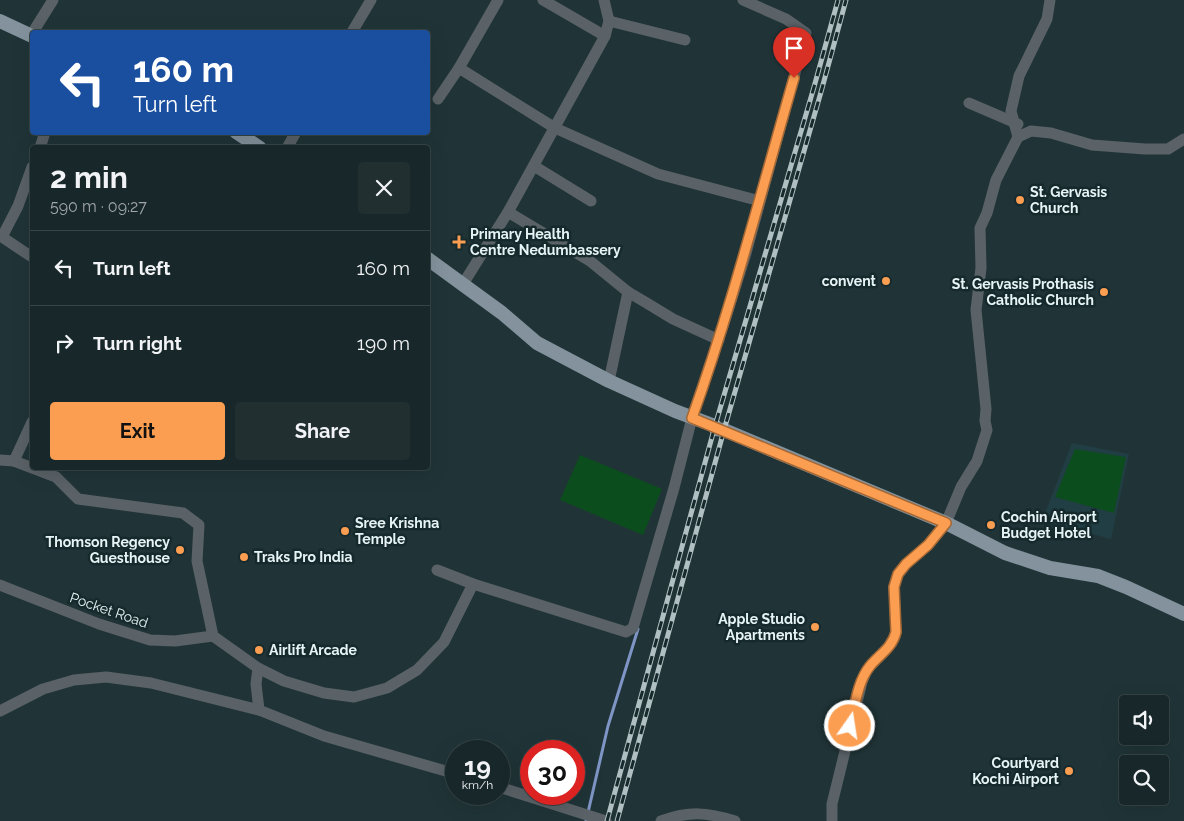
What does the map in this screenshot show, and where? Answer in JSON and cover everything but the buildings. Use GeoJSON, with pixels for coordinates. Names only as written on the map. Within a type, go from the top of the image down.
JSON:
{"type":"FeatureCollection","features":[{"type":"Feature","properties":{"kind":"main road"},"geometry":{"type":"LineString","coordinates":[[0,21],[30,33]]}},
{"type":"Feature","properties":{"kind":"main road"},"geometry":{"type":"LineString","coordinates":[[240,135],[256,145]]}},
{"type":"Feature","properties":{"kind":"main road"},"geometry":{"type":"LineString","coordinates":[[430,260],[537,343],[608,380],[692,418],[946,523],[1005,553],[1050,568],[1098,576],[1184,614]]}},
{"type":"Feature","properties":{"kind":"street"},"geometry":{"type":"LineString","coordinates":[[35,30],[54,0]]}},
{"type":"Feature","properties":{"kind":"street"},"geometry":{"type":"LineString","coordinates":[[353,30],[372,0]]}},
{"type":"Feature","properties":{"kind":"street"},"geometry":{"type":"LineString","coordinates":[[438,99],[459,68],[498,0]]}},
{"type":"Feature","properties":{"kind":"street"},"geometry":{"type":"LineString","coordinates":[[543,0],[605,36]]}},
{"type":"Feature","properties":{"kind":"street"},"geometry":{"type":"LineString","coordinates":[[463,284],[508,212],[605,36],[609,21],[604,0]]}},
{"type":"Feature","properties":{"kind":"street"},"geometry":{"type":"LineString","coordinates":[[437,570],[473,584],[626,632],[633,628],[674,488],[692,418],[719,340],[760,201],[806,33],[786,19],[743,0]]}},
{"type":"Feature","properties":{"kind":"street"},"geometry":{"type":"LineString","coordinates":[[1018,137],[1011,111],[1019,76],[1046,19],[1050,0]]}},
{"type":"Feature","properties":{"kind":"street"},"geometry":{"type":"LineString","coordinates":[[609,21],[685,40]]}},
{"type":"Feature","properties":{"kind":"street"},"geometry":{"type":"LineString","coordinates":[[459,68],[555,128],[658,174],[760,201]]}},
{"type":"Feature","properties":{"kind":"street"},"geometry":{"type":"LineString","coordinates":[[969,103],[1014,121],[1030,131],[1052,133],[1092,145],[1168,149],[1184,139]]}},
{"type":"Feature","properties":{"kind":"street"},"geometry":{"type":"LineString","coordinates":[[832,821],[832,804],[862,682],[870,667],[889,647],[896,632],[894,587],[898,574],[906,564],[928,545],[946,523],[961,487],[977,461],[987,430],[976,310],[981,268],[980,228],[996,180],[1018,137],[1030,131]]}},
{"type":"Feature","properties":{"kind":"street"},"geometry":{"type":"LineString","coordinates":[[534,166],[591,201]]}},
{"type":"Feature","properties":{"kind":"street"},"geometry":{"type":"LineString","coordinates":[[30,173],[18,206],[1,236],[30,256]]}},
{"type":"Feature","properties":{"kind":"street"},"geometry":{"type":"LineString","coordinates":[[508,212],[590,260],[628,292],[673,319],[719,340]]}},
{"type":"Feature","properties":{"kind":"street"},"geometry":{"type":"LineString","coordinates":[[608,380],[628,292]]}},
{"type":"Feature","properties":{"kind":"street"},"geometry":{"type":"LineString","coordinates":[[14,461],[30,426]]}},
{"type":"Feature","properties":{"kind":"street"},"geometry":{"type":"LineString","coordinates":[[0,460],[14,461],[30,467]]}},
{"type":"Feature","properties":{"kind":"street"},"geometry":{"type":"LineString","coordinates":[[38,470],[56,477],[78,499],[183,513],[199,524],[197,561],[213,636],[258,668],[284,681],[331,694],[354,697],[387,688],[416,670],[444,642],[473,584]]}},
{"type":"Feature","properties":{"kind":"street","name":"Pocket Road"},"geometry":{"type":"LineString","coordinates":[[0,585],[99,624],[150,640],[175,641],[213,636]]}},
{"type":"Feature","properties":{"kind":"street"},"geometry":{"type":"LineString","coordinates":[[258,668],[256,684],[259,710]]}},
{"type":"Feature","properties":{"kind":"street"},"geometry":{"type":"LineString","coordinates":[[0,711],[51,687],[74,680],[106,677],[151,683],[259,710],[324,736],[445,771]]}},
{"type":"Feature","properties":{"kind":"street"},"geometry":{"type":"LineString","coordinates":[[510,790],[606,821]]}},
{"type":"Feature","properties":{"kind":"street"},"geometry":{"type":"LineString","coordinates":[[661,821],[686,813],[706,813],[735,821]]}},
{"type":"Feature","properties":{"kind":"street"},"geometry":{"type":"LineString","coordinates":[[687,821],[706,813]]}},
{"type":"Feature","properties":{"kind":"shaded area"},"geometry":{"type":"Polygon","coordinates":[[[1072,443],[1129,454],[1111,539],[1042,521],[1072,443]]]}},
{"type":"Feature","properties":{"kind":"green space"},"geometry":{"type":"Polygon","coordinates":[[[1075,449],[1126,457],[1114,513],[1055,497],[1075,449]]]}},
{"type":"Feature","properties":{"kind":"green space"},"geometry":{"type":"Polygon","coordinates":[[[580,455],[662,489],[643,535],[560,500],[580,455]]]}},
{"type":"Feature","properties":{"kind":"waterway"},"geometry":{"type":"LineString","coordinates":[[586,821],[608,726],[638,629]]}},
{"type":"Feature","properties":{"kind":"railway"},"geometry":{"type":"LineString","coordinates":[[607,821],[715,426],[838,0]]}},
{"type":"Feature","properties":{"kind":"railway"},"geometry":{"type":"LineString","coordinates":[[617,821],[724,430],[846,0]]}},
{"type":"Feature","properties":{"kind":"place","name":"St. Gervasis Church"},"geometry":{"type":"Point","coordinates":[1020,200]}},
{"type":"Feature","properties":{"kind":"place","name":"Primary Health Centre Nedumbassery"},"geometry":{"type":"Point","coordinates":[459,242]}},
{"type":"Feature","properties":{"kind":"place","name":"convent"},"geometry":{"type":"Point","coordinates":[886,281]}},
{"type":"Feature","properties":{"kind":"place","name":"St. Gervasis Prothasis Catholic Church"},"geometry":{"type":"Point","coordinates":[1104,292]}},
{"type":"Feature","properties":{"kind":"place","name":"Cochin Airport Budget Hotel"},"geometry":{"type":"Point","coordinates":[991,525]}},
{"type":"Feature","properties":{"kind":"place","name":"Sree Krishna Temple"},"geometry":{"type":"Point","coordinates":[345,531]}},
{"type":"Feature","properties":{"kind":"place","name":"Thomson Regency Guesthouse"},"geometry":{"type":"Point","coordinates":[180,550]}},
{"type":"Feature","properties":{"kind":"place","name":"Traks Pro India"},"geometry":{"type":"Point","coordinates":[244,557]}},
{"type":"Feature","properties":{"kind":"place","name":"Apple Studio Apartments"},"geometry":{"type":"Point","coordinates":[815,627]}},
{"type":"Feature","properties":{"kind":"place","name":"Airlift Arcade"},"geometry":{"type":"Point","coordinates":[259,650]}},
{"type":"Feature","properties":{"kind":"place","name":"Courtyard Kochi Airport"},"geometry":{"type":"Point","coordinates":[1069,771]}},
{"type":"Feature","properties":{"kind":"route"},"geometry":{"type":"LineString","coordinates":[[794,78],[746,252],[706,380],[692,418],[771,449],[946,523],[928,545],[906,564],[898,574],[894,587],[896,632],[894,639],[884,653],[870,667],[865,676],[858,694],[850,726]]}}]}
